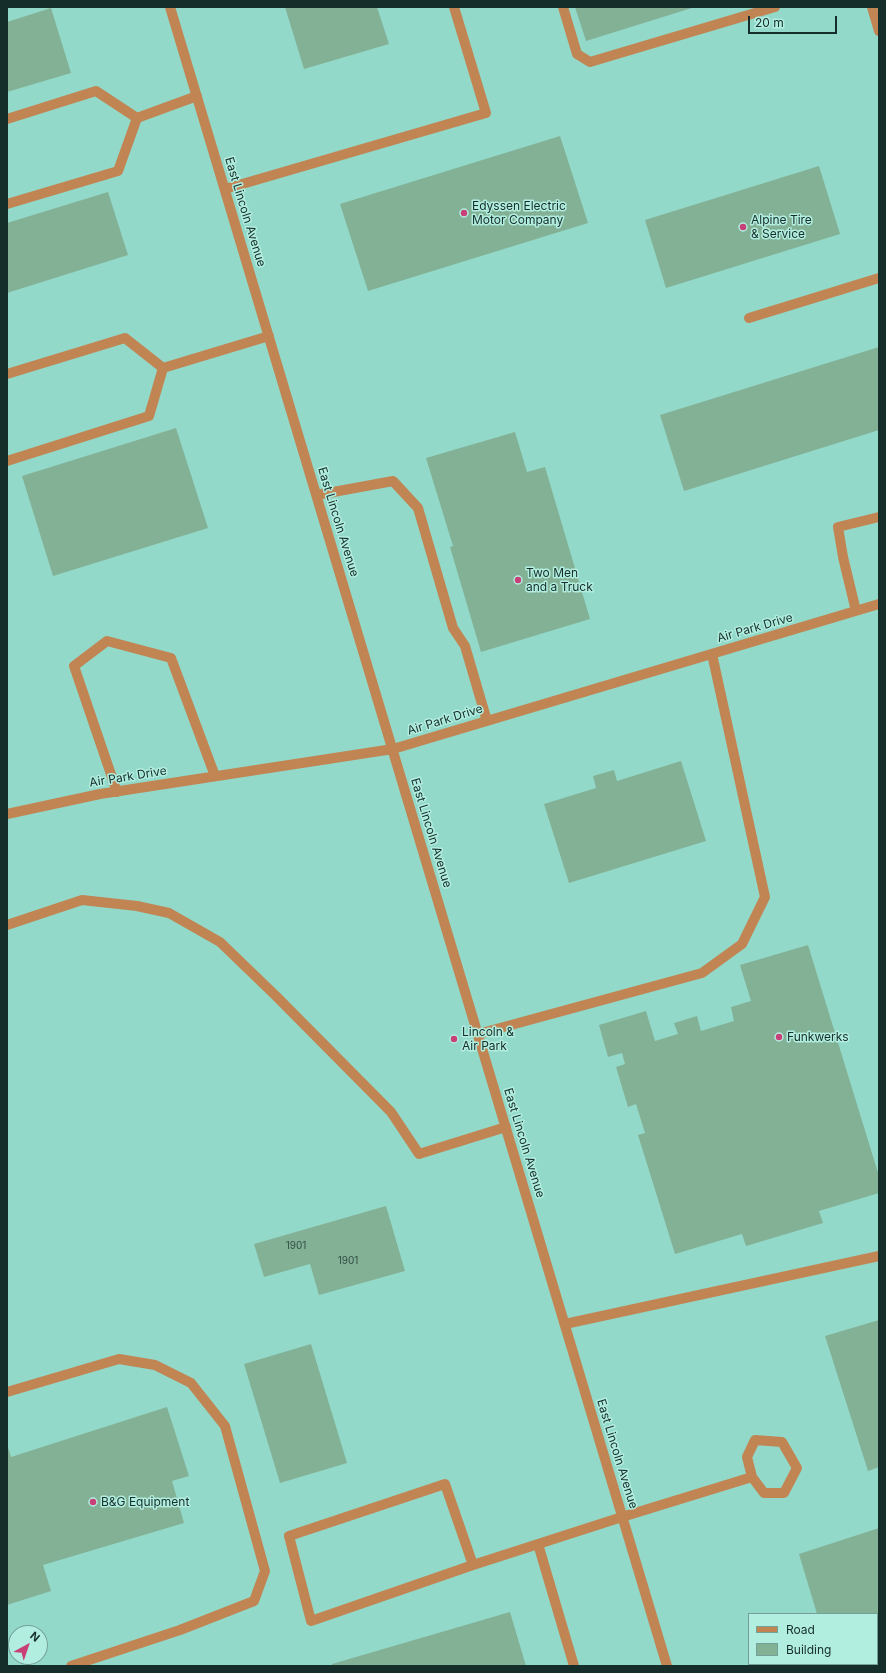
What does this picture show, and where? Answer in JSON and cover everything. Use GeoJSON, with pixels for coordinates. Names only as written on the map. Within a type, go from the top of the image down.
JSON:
{"type":"FeatureCollection","features":[{"type":"Feature","properties":{"kind":"street","name":"East Lincoln Avenue"},"geometry":{"type":"LineString","coordinates":[[170,7],[667,1666]]}},
{"type":"Feature","properties":{"kind":"street"},"geometry":{"type":"LineString","coordinates":[[225,189],[486,113],[454,7]]}},
{"type":"Feature","properties":{"kind":"street"},"geometry":{"type":"LineString","coordinates":[[563,7],[577,54],[590,62],[775,7]]}},
{"type":"Feature","properties":{"kind":"street"},"geometry":{"type":"LineString","coordinates":[[872,7],[879,31]]}},
{"type":"Feature","properties":{"kind":"street"},"geometry":{"type":"LineString","coordinates":[[7,119],[96,91],[137,118]]}},
{"type":"Feature","properties":{"kind":"street"},"geometry":{"type":"LineString","coordinates":[[137,118],[197,96]]}},
{"type":"Feature","properties":{"kind":"street"},"geometry":{"type":"LineString","coordinates":[[7,204],[118,171],[137,118]]}},
{"type":"Feature","properties":{"kind":"street"},"geometry":{"type":"LineString","coordinates":[[749,318],[879,278]]}},
{"type":"Feature","properties":{"kind":"street"},"geometry":{"type":"LineString","coordinates":[[163,368],[269,336]]}},
{"type":"Feature","properties":{"kind":"street"},"geometry":{"type":"LineString","coordinates":[[7,374],[125,338],[163,368]]}},
{"type":"Feature","properties":{"kind":"street"},"geometry":{"type":"LineString","coordinates":[[7,461],[149,416],[163,368]]}},
{"type":"Feature","properties":{"kind":"street"},"geometry":{"type":"LineString","coordinates":[[317,495],[393,481],[418,508],[453,628],[465,646],[487,721]]}},
{"type":"Feature","properties":{"kind":"street"},"geometry":{"type":"LineString","coordinates":[[856,611],[838,527],[879,517]]}},
{"type":"Feature","properties":{"kind":"street","name":"Air Park Drive"},"geometry":{"type":"LineString","coordinates":[[7,814],[117,792],[393,749],[879,604]]}},
{"type":"Feature","properties":{"kind":"street"},"geometry":{"type":"LineString","coordinates":[[117,792],[74,666],[108,641],[171,658],[215,776]]}},
{"type":"Feature","properties":{"kind":"street"},"geometry":{"type":"LineString","coordinates":[[478,1034],[702,973],[742,944],[765,897],[712,654]]}},
{"type":"Feature","properties":{"kind":"street"},"geometry":{"type":"LineString","coordinates":[[7,925],[82,900],[137,906],[169,913],[220,942],[391,1112],[419,1154],[506,1126]]}},
{"type":"Feature","properties":{"kind":"street"},"geometry":{"type":"LineString","coordinates":[[565,1324],[879,1256]]}},
{"type":"Feature","properties":{"kind":"street"},"geometry":{"type":"LineString","coordinates":[[7,1392],[119,1359],[155,1365],[191,1383],[225,1426],[265,1571],[254,1601],[180,1630],[71,1666]]}},
{"type":"Feature","properties":{"kind":"street"},"geometry":{"type":"LineString","coordinates":[[755,1440],[782,1442],[797,1468],[784,1493],[764,1493],[752,1477],[747,1457],[755,1440]]}},
{"type":"Feature","properties":{"kind":"street"},"geometry":{"type":"LineString","coordinates":[[473,1565],[445,1484],[289,1536],[311,1621],[473,1565],[752,1477]]}},
{"type":"Feature","properties":{"kind":"street"},"geometry":{"type":"LineString","coordinates":[[538,1544],[574,1666]]}},
{"type":"Feature","properties":{"kind":"shaded area"},"geometry":{"type":"Polygon","coordinates":[[[7,7],[879,7],[879,1666],[7,1666],[7,7]]]}},
{"type":"Feature","properties":{"kind":"building"},"geometry":{"type":"Polygon","coordinates":[[[285,7],[377,7],[389,44],[304,69],[285,7]]]}},
{"type":"Feature","properties":{"kind":"building"},"geometry":{"type":"Polygon","coordinates":[[[575,7],[695,7],[586,41],[575,7]]]}},
{"type":"Feature","properties":{"kind":"building"},"geometry":{"type":"Polygon","coordinates":[[[51,8],[71,73],[7,92],[7,22],[51,8]]]}},
{"type":"Feature","properties":{"kind":"building","name":"Edyssen Electric Motor Company"},"geometry":{"type":"Polygon","coordinates":[[[560,136],[588,223],[368,291],[340,204],[560,136]]]}},
{"type":"Feature","properties":{"kind":"building","name":"Alpine Tire & Service"},"geometry":{"type":"Polygon","coordinates":[[[819,166],[840,234],[666,288],[645,220],[819,166]]]}},
{"type":"Feature","properties":{"kind":"building"},"geometry":{"type":"Polygon","coordinates":[[[108,192],[128,255],[7,293],[7,223],[108,192]]]}},
{"type":"Feature","properties":{"kind":"building"},"geometry":{"type":"Polygon","coordinates":[[[879,347],[879,430],[684,491],[660,415],[879,347]]]}},
{"type":"Feature","properties":{"kind":"building"},"geometry":{"type":"Polygon","coordinates":[[[176,428],[208,528],[53,576],[22,476],[176,428]]]}},
{"type":"Feature","properties":{"kind":"building"},"geometry":{"type":"Polygon","coordinates":[[[515,432],[527,472],[545,467],[590,619],[481,652],[450,547],[453,546],[426,458],[515,432]]]}},
{"type":"Feature","properties":{"kind":"building"},"geometry":{"type":"Polygon","coordinates":[[[681,761],[706,841],[569,883],[544,804],[596,788],[593,776],[614,770],[617,781],[681,761]]]}},
{"type":"Feature","properties":{"kind":"building"},"geometry":{"type":"Polygon","coordinates":[[[808,945],[879,1176],[879,1193],[819,1211],[823,1223],[746,1246],[742,1234],[675,1254],[638,1135],[645,1133],[636,1104],[628,1107],[616,1067],[625,1064],[622,1053],[608,1057],[599,1025],[646,1011],[655,1041],[678,1034],[674,1023],[697,1016],[701,1031],[734,1021],[731,1007],[751,1001],[740,965],[808,945]]]}},
{"type":"Feature","properties":{"kind":"building"},"geometry":{"type":"Polygon","coordinates":[[[386,1206],[405,1271],[319,1295],[310,1264],[264,1277],[254,1244],[386,1206]]]}},
{"type":"Feature","properties":{"kind":"building"},"geometry":{"type":"Polygon","coordinates":[[[879,1320],[879,1467],[868,1471],[825,1336],[879,1320]]]}},
{"type":"Feature","properties":{"kind":"building"},"geometry":{"type":"Polygon","coordinates":[[[311,1344],[347,1463],[280,1483],[244,1364],[311,1344]]]}},
{"type":"Feature","properties":{"kind":"building","name":"B&G Equipment"},"geometry":{"type":"Polygon","coordinates":[[[167,1407],[189,1476],[172,1481],[184,1523],[43,1565],[51,1591],[7,1605],[7,1444],[11,1457],[167,1407]]]}},
{"type":"Feature","properties":{"kind":"building"},"geometry":{"type":"Polygon","coordinates":[[[879,1528],[879,1616],[878,1613],[817,1613],[799,1554],[879,1528]]]}},
{"type":"Feature","properties":{"kind":"building"},"geometry":{"type":"Polygon","coordinates":[[[510,1612],[526,1666],[332,1666],[332,1664],[510,1612]]]}},
{"type":"Feature","properties":{"kind":"place","name":"Edyssen Electric Motor Company"},"geometry":{"type":"Point","coordinates":[464,213]}},
{"type":"Feature","properties":{"kind":"place","name":"Alpine Tire & Service"},"geometry":{"type":"Point","coordinates":[743,227]}},
{"type":"Feature","properties":{"kind":"place","name":"Two Men and a Truck"},"geometry":{"type":"Point","coordinates":[518,580]}},
{"type":"Feature","properties":{"kind":"place","name":"Funkwerks"},"geometry":{"type":"Point","coordinates":[779,1037]}},
{"type":"Feature","properties":{"kind":"place","name":"Lincoln & Air Park"},"geometry":{"type":"Point","coordinates":[454,1039]}},
{"type":"Feature","properties":{"kind":"place","name":"B&G Equipment"},"geometry":{"type":"Point","coordinates":[93,1502]}}]}
